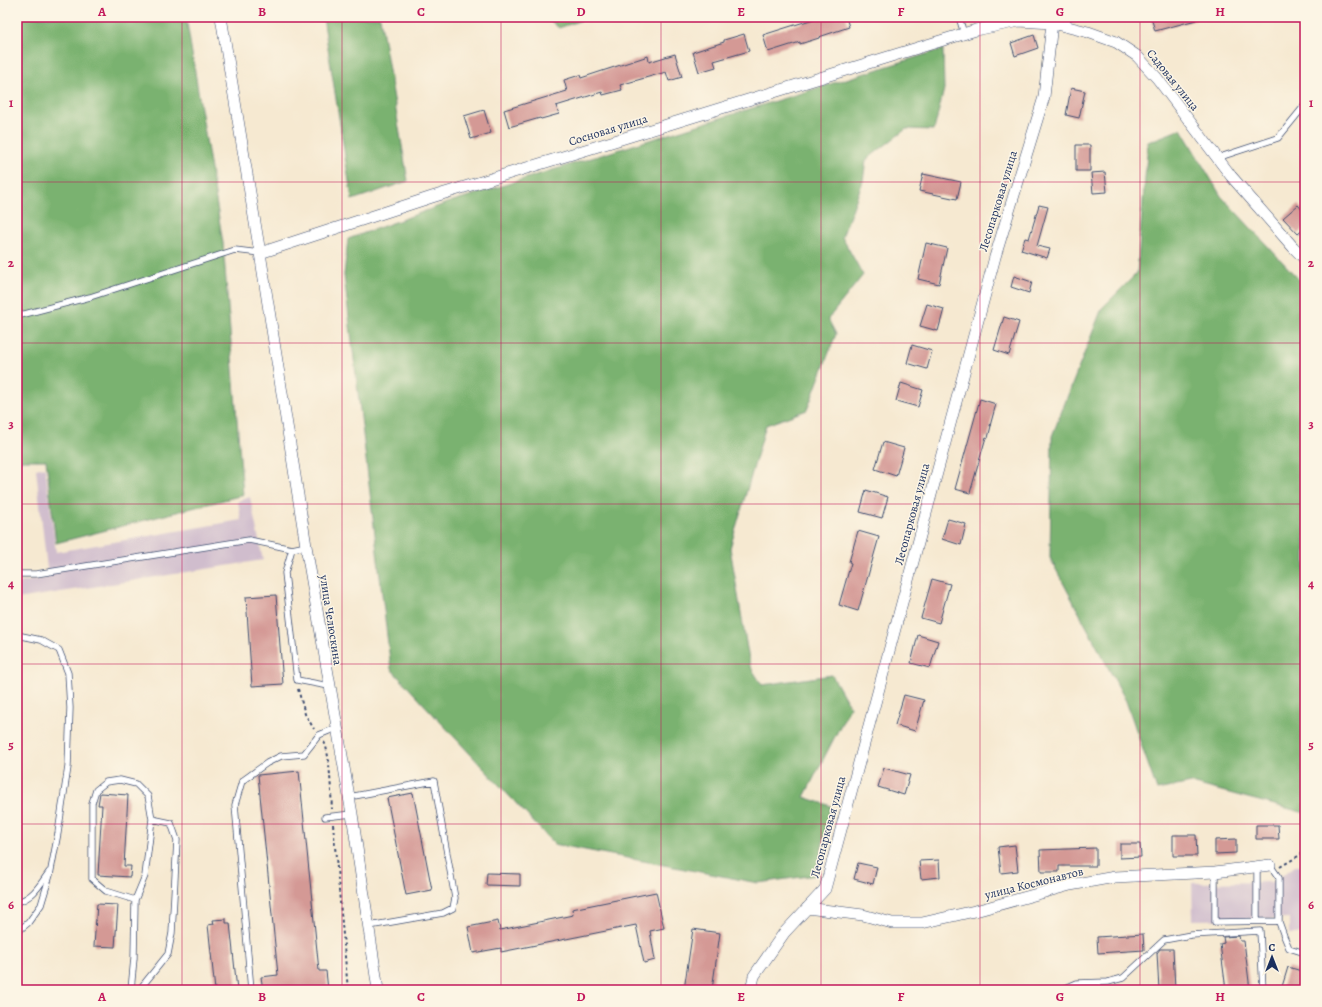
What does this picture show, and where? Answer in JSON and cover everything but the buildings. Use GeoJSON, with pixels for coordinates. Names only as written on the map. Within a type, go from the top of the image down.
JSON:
{"type":"FeatureCollection","features":[{"type":"Feature","properties":{"kind":"street","name":"улица Челюскина"},"geometry":{"type":"LineString","coordinates":[[221,17],[329,686],[352,814],[378,990]]}},
{"type":"Feature","properties":{"kind":"street","name":"Садовая улица"},"geometry":{"type":"LineString","coordinates":[[964,34],[976,30],[1019,22],[1041,20],[1062,22],[1116,42],[1137,56],[1157,78],[1217,158],[1292,247],[1305,259]]}},
{"type":"Feature","properties":{"kind":"street","name":"Лесопарковая улица"},"geometry":{"type":"LineString","coordinates":[[751,990],[754,976],[784,933],[825,889],[995,257],[1044,97],[1062,22]]}},
{"type":"Feature","properties":{"kind":"street","name":"Сосновая улица"},"geometry":{"type":"LineString","coordinates":[[260,253],[432,197],[964,34]]}},
{"type":"Feature","properties":{"kind":"street","name":"улица Космонавтов"},"geometry":{"type":"LineString","coordinates":[[807,908],[863,915],[892,924],[922,922],[979,910],[1070,885],[1115,877],[1215,872],[1257,867],[1272,868]]}},
{"type":"Feature","properties":{"kind":"lane"},"geometry":{"type":"LineString","coordinates":[[959,17],[964,34]]}},
{"type":"Feature","properties":{"kind":"lane"},"geometry":{"type":"LineString","coordinates":[[1217,158],[1278,138],[1305,105]]}},
{"type":"Feature","properties":{"kind":"lane"},"geometry":{"type":"LineString","coordinates":[[17,316],[90,297],[235,250],[260,253]]}},
{"type":"Feature","properties":{"kind":"lane"},"geometry":{"type":"LineString","coordinates":[[17,574],[36,574],[249,540],[292,549],[306,546]]}},
{"type":"Feature","properties":{"kind":"lane"},"geometry":{"type":"LineString","coordinates":[[292,549],[285,573],[297,680],[329,686]]}},
{"type":"Feature","properties":{"kind":"lane"},"geometry":{"type":"LineString","coordinates":[[17,636],[41,640],[59,650],[68,673],[70,708],[68,767],[51,869],[41,905],[28,923],[17,932]]}},
{"type":"Feature","properties":{"kind":"lane"},"geometry":{"type":"LineString","coordinates":[[251,990],[235,805],[242,781],[266,763],[281,756],[304,754],[319,736],[336,728]]}},
{"type":"Feature","properties":{"kind":"lane"},"geometry":{"type":"LineString","coordinates":[[131,990],[134,958],[135,900],[145,876],[152,819],[148,796],[136,784],[120,780],[106,782],[96,790],[92,803],[92,879],[106,891],[135,900]]}},
{"type":"Feature","properties":{"kind":"lane"},"geometry":{"type":"LineString","coordinates":[[349,797],[434,781],[456,898],[453,908],[443,913],[369,926]]}},
{"type":"Feature","properties":{"kind":"lane"},"geometry":{"type":"LineString","coordinates":[[325,817],[352,814]]}},
{"type":"Feature","properties":{"kind":"lane"},"geometry":{"type":"LineString","coordinates":[[138,990],[168,954],[172,933],[177,840],[171,823],[152,819]]}},
{"type":"Feature","properties":{"kind":"lane"},"geometry":{"type":"LineString","coordinates":[[1256,921],[1257,867]]}},
{"type":"Feature","properties":{"kind":"lane"},"geometry":{"type":"LineString","coordinates":[[1272,868],[1280,878],[1279,921],[1284,936],[1289,948],[1305,953]]}},
{"type":"Feature","properties":{"kind":"lane"},"geometry":{"type":"LineString","coordinates":[[17,902],[22,901],[35,892],[51,869]]}},
{"type":"Feature","properties":{"kind":"lane"},"geometry":{"type":"LineString","coordinates":[[1215,872],[1215,922],[1279,921]]}},
{"type":"Feature","properties":{"kind":"lane"},"geometry":{"type":"LineString","coordinates":[[1061,990],[1077,983],[1108,982],[1123,978],[1164,940],[1191,935],[1260,931],[1263,990]]}},
{"type":"Feature","properties":{"kind":"path"},"geometry":{"type":"LineString","coordinates":[[297,680],[305,714],[326,745],[348,990]]}},
{"type":"Feature","properties":{"kind":"path"},"geometry":{"type":"LineString","coordinates":[[1272,868],[1305,852]]}},
{"type":"Feature","properties":{"kind":"shaded area"},"geometry":{"type":"Polygon","coordinates":[[[45,467],[56,552],[241,520],[238,501],[250,497],[263,560],[17,599],[17,583],[48,578],[36,469],[45,467]]]}},
{"type":"Feature","properties":{"kind":"shaded area"},"geometry":{"type":"Polygon","coordinates":[[[1295,866],[1303,866],[1302,918],[1305,918],[1305,934],[1289,934],[1289,918],[1193,920],[1192,883],[1273,882],[1295,866]]]}},
{"type":"Feature","properties":{"kind":"green space"},"geometry":{"type":"Polygon","coordinates":[[[17,17],[186,17],[223,243],[243,495],[56,543],[46,460],[22,460],[17,463],[17,17]]]}},
{"type":"Feature","properties":{"kind":"green space"},"geometry":{"type":"Polygon","coordinates":[[[323,17],[380,17],[408,181],[352,200],[323,17]]]}},
{"type":"Feature","properties":{"kind":"green space"},"geometry":{"type":"Polygon","coordinates":[[[546,17],[590,17],[559,28],[546,17]]]}},
{"type":"Feature","properties":{"kind":"green space"},"geometry":{"type":"Polygon","coordinates":[[[943,49],[944,89],[934,130],[906,129],[866,160],[863,181],[842,237],[863,275],[828,319],[836,334],[807,410],[766,425],[730,548],[750,666],[762,685],[832,675],[850,707],[804,797],[831,806],[816,875],[758,883],[554,844],[391,669],[344,275],[348,239],[453,201],[943,49]]]}},
{"type":"Feature","properties":{"kind":"green space"},"geometry":{"type":"Polygon","coordinates":[[[1181,129],[1221,196],[1305,286],[1305,813],[1191,783],[1157,790],[1126,701],[1050,558],[1052,436],[1102,308],[1137,273],[1148,142],[1181,129]]]}}]}
